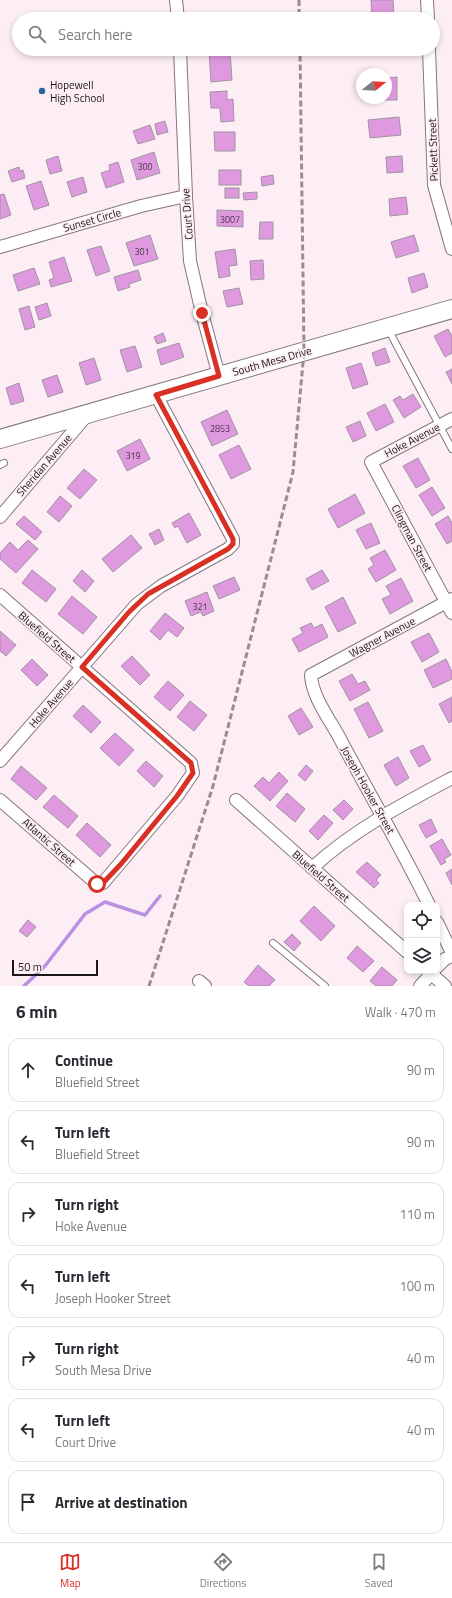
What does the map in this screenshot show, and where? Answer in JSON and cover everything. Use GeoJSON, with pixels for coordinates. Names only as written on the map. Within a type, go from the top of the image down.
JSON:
{"type":"FeatureCollection","features":[{"type":"Feature","properties":{"kind":"main road","name":"South Mesa Drive"},"geometry":{"type":"LineString","coordinates":[[0,439],[452,309]]}},
{"type":"Feature","properties":{"kind":"street"},"geometry":{"type":"LineString","coordinates":[[176,0],[177,12]]}},
{"type":"Feature","properties":{"kind":"street"},"geometry":{"type":"LineString","coordinates":[[427,0],[428,12]]}},
{"type":"Feature","properties":{"kind":"street","name":"Court Drive"},"geometry":{"type":"LineString","coordinates":[[180,56],[190,261],[219,376]]}},
{"type":"Feature","properties":{"kind":"street","name":"Pickett Street"},"geometry":{"type":"LineString","coordinates":[[429,56],[434,185],[452,249]]}},
{"type":"Feature","properties":{"kind":"street","name":"Sunset Circle"},"geometry":{"type":"LineString","coordinates":[[0,247],[142,206],[186,196]]}},
{"type":"Feature","properties":{"kind":"street","name":"Hoke Avenue"},"geometry":{"type":"LineString","coordinates":[[0,762],[129,612],[148,594],[228,549],[233,544],[233,539],[156,395]]}},
{"type":"Feature","properties":{"kind":"street","name":"Sheridan Avenue"},"geometry":{"type":"LineString","coordinates":[[0,517],[88,414]]}},
{"type":"Feature","properties":{"kind":"street","name":"Hoke Avenue"},"geometry":{"type":"LineString","coordinates":[[371,462],[452,419]]}},
{"type":"Feature","properties":{"kind":"street","name":"Clingman Street"},"geometry":{"type":"LineString","coordinates":[[371,462],[449,600],[452,613]]}},
{"type":"Feature","properties":{"kind":"street","name":"Bluefield Street"},"geometry":{"type":"LineString","coordinates":[[0,595],[191,763],[193,767],[193,773],[149,831],[103,883],[97,884]]}},
{"type":"Feature","properties":{"kind":"street","name":"Wagner Avenue"},"geometry":{"type":"LineString","coordinates":[[311,675],[449,600]]}},
{"type":"Feature","properties":{"kind":"street","name":"Joseph Hooker Street"},"geometry":{"type":"LineString","coordinates":[[311,675],[314,690],[354,765],[383,815],[427,902]]}},
{"type":"Feature","properties":{"kind":"street"},"geometry":{"type":"LineString","coordinates":[[312,868],[328,853],[383,815],[452,778]]}},
{"type":"Feature","properties":{"kind":"street","name":"Atlantic Street"},"geometry":{"type":"LineString","coordinates":[[0,800],[97,884]]}},
{"type":"Feature","properties":{"kind":"street","name":"Bluefield Street"},"geometry":{"type":"LineString","coordinates":[[236,800],[404,949]]}},
{"type":"Feature","properties":{"kind":"street"},"geometry":{"type":"LineString","coordinates":[[440,928],[452,953]]}},
{"type":"Feature","properties":{"kind":"street"},"geometry":{"type":"LineString","coordinates":[[440,964],[445,959],[452,956]]}},
{"type":"Feature","properties":{"kind":"street"},"geometry":{"type":"LineString","coordinates":[[420,986],[430,974]]}},
{"type":"Feature","properties":{"kind":"street"},"geometry":{"type":"LineString","coordinates":[[435,974],[445,986]]}},
{"type":"Feature","properties":{"kind":"lane"},"geometry":{"type":"LineString","coordinates":[[387,328],[452,449]]}},
{"type":"Feature","properties":{"kind":"lane"},"geometry":{"type":"LineString","coordinates":[[273,943],[325,986]]}},
{"type":"Feature","properties":{"kind":"building"},"geometry":{"type":"Polygon","coordinates":[[[371,0],[393,0],[394,12],[372,12],[371,0]]]}},
{"type":"Feature","properties":{"kind":"building"},"geometry":{"type":"Polygon","coordinates":[[[209,56],[230,56],[232,80],[211,82],[209,56]]]}},
{"type":"Feature","properties":{"kind":"building"},"geometry":{"type":"Polygon","coordinates":[[[392,77],[397,77],[397,100],[392,100],[392,77]]]}},
{"type":"Feature","properties":{"kind":"building"},"geometry":{"type":"Polygon","coordinates":[[[227,91],[227,100],[233,99],[234,121],[221,122],[220,108],[211,108],[210,92],[227,91]]]}},
{"type":"Feature","properties":{"kind":"building"},"geometry":{"type":"Polygon","coordinates":[[[399,117],[401,135],[370,138],[368,120],[399,117]]]}},
{"type":"Feature","properties":{"kind":"building"},"geometry":{"type":"Polygon","coordinates":[[[165,121],[168,132],[157,135],[155,124],[165,121]]]}},
{"type":"Feature","properties":{"kind":"building"},"geometry":{"type":"Polygon","coordinates":[[[150,125],[155,139],[138,144],[133,131],[150,125]]]}},
{"type":"Feature","properties":{"kind":"building"},"geometry":{"type":"Polygon","coordinates":[[[214,132],[235,132],[235,151],[215,151],[214,132]]]}},
{"type":"Feature","properties":{"kind":"building"},"geometry":{"type":"Polygon","coordinates":[[[154,152],[160,173],[137,180],[131,160],[154,152]]]}},
{"type":"Feature","properties":{"kind":"building"},"geometry":{"type":"Polygon","coordinates":[[[58,156],[62,171],[50,174],[46,160],[58,156]]]}},
{"type":"Feature","properties":{"kind":"building"},"geometry":{"type":"Polygon","coordinates":[[[402,156],[403,172],[387,173],[386,157],[402,156]]]}},
{"type":"Feature","properties":{"kind":"building"},"geometry":{"type":"Polygon","coordinates":[[[118,162],[124,182],[106,188],[101,173],[110,170],[109,165],[118,162]]]}},
{"type":"Feature","properties":{"kind":"building"},"geometry":{"type":"Polygon","coordinates":[[[19,167],[20,171],[23,170],[25,178],[12,182],[8,171],[19,167]]]}},
{"type":"Feature","properties":{"kind":"building"},"geometry":{"type":"Polygon","coordinates":[[[219,170],[241,170],[241,185],[219,185],[219,170]]]}},
{"type":"Feature","properties":{"kind":"building"},"geometry":{"type":"Polygon","coordinates":[[[273,175],[274,184],[262,186],[261,177],[273,175]]]}},
{"type":"Feature","properties":{"kind":"building"},"geometry":{"type":"Polygon","coordinates":[[[83,177],[87,192],[72,197],[67,182],[83,177]]]}},
{"type":"Feature","properties":{"kind":"building"},"geometry":{"type":"Polygon","coordinates":[[[41,181],[49,205],[34,210],[26,186],[41,181]]]}},
{"type":"Feature","properties":{"kind":"building"},"geometry":{"type":"Polygon","coordinates":[[[225,188],[239,188],[239,198],[225,198],[225,188]]]}},
{"type":"Feature","properties":{"kind":"building"},"geometry":{"type":"Polygon","coordinates":[[[257,192],[257,199],[244,200],[243,193],[257,192]]]}},
{"type":"Feature","properties":{"kind":"building"},"geometry":{"type":"Polygon","coordinates":[[[4,194],[11,215],[0,219],[0,195],[4,194]]]}},
{"type":"Feature","properties":{"kind":"building"},"geometry":{"type":"Polygon","coordinates":[[[406,197],[408,214],[390,216],[389,199],[406,197]]]}},
{"type":"Feature","properties":{"kind":"building"},"geometry":{"type":"Polygon","coordinates":[[[217,210],[243,211],[243,227],[217,226],[217,210]]]}},
{"type":"Feature","properties":{"kind":"building"},"geometry":{"type":"Polygon","coordinates":[[[260,222],[273,222],[273,239],[259,239],[260,222]]]}},
{"type":"Feature","properties":{"kind":"building"},"geometry":{"type":"Polygon","coordinates":[[[150,235],[158,259],[134,266],[126,243],[150,235]]]}},
{"type":"Feature","properties":{"kind":"building"},"geometry":{"type":"Polygon","coordinates":[[[414,235],[419,251],[396,258],[391,242],[414,235]]]}},
{"type":"Feature","properties":{"kind":"building"},"geometry":{"type":"Polygon","coordinates":[[[101,246],[110,271],[96,276],[87,250],[101,246]]]}},
{"type":"Feature","properties":{"kind":"building"},"geometry":{"type":"Polygon","coordinates":[[[235,249],[237,265],[229,266],[230,276],[219,278],[215,252],[235,249]]]}},
{"type":"Feature","properties":{"kind":"building"},"geometry":{"type":"Polygon","coordinates":[[[64,257],[72,281],[51,287],[49,280],[54,278],[49,262],[64,257]]]}},
{"type":"Feature","properties":{"kind":"building"},"geometry":{"type":"Polygon","coordinates":[[[263,260],[264,279],[251,280],[250,261],[263,260]]]}},
{"type":"Feature","properties":{"kind":"building"},"geometry":{"type":"Polygon","coordinates":[[[34,268],[40,284],[18,291],[13,275],[34,268]]]}},
{"type":"Feature","properties":{"kind":"building"},"geometry":{"type":"Polygon","coordinates":[[[138,270],[141,280],[129,284],[130,287],[118,291],[114,277],[138,270]]]}},
{"type":"Feature","properties":{"kind":"building"},"geometry":{"type":"Polygon","coordinates":[[[424,273],[428,287],[412,293],[408,278],[424,273]]]}},
{"type":"Feature","properties":{"kind":"building"},"geometry":{"type":"Polygon","coordinates":[[[239,288],[243,304],[227,307],[223,291],[239,288]]]}},
{"type":"Feature","properties":{"kind":"building"},"geometry":{"type":"Polygon","coordinates":[[[47,303],[51,316],[39,320],[35,307],[47,303]]]}},
{"type":"Feature","properties":{"kind":"building"},"geometry":{"type":"Polygon","coordinates":[[[29,306],[35,327],[25,330],[19,309],[29,306]]]}},
{"type":"Feature","properties":{"kind":"building"},"geometry":{"type":"Polygon","coordinates":[[[448,329],[452,336],[452,353],[445,357],[434,336],[448,329]]]}},
{"type":"Feature","properties":{"kind":"building"},"geometry":{"type":"Polygon","coordinates":[[[163,333],[166,341],[157,344],[154,337],[163,333]]]}},
{"type":"Feature","properties":{"kind":"building"},"geometry":{"type":"Polygon","coordinates":[[[179,343],[184,357],[161,365],[157,350],[179,343]]]}},
{"type":"Feature","properties":{"kind":"building"},"geometry":{"type":"Polygon","coordinates":[[[135,346],[142,367],[127,372],[120,350],[135,346]]]}},
{"type":"Feature","properties":{"kind":"building"},"geometry":{"type":"Polygon","coordinates":[[[385,348],[390,362],[376,366],[372,353],[385,348]]]}},
{"type":"Feature","properties":{"kind":"building"},"geometry":{"type":"Polygon","coordinates":[[[94,358],[101,380],[86,385],[79,363],[94,358]]]}},
{"type":"Feature","properties":{"kind":"building"},"geometry":{"type":"Polygon","coordinates":[[[361,363],[368,384],[353,389],[346,368],[361,363]]]}},
{"type":"Feature","properties":{"kind":"building"},"geometry":{"type":"Polygon","coordinates":[[[452,369],[452,384],[446,372],[452,369]]]}},
{"type":"Feature","properties":{"kind":"building"},"geometry":{"type":"Polygon","coordinates":[[[57,375],[63,392],[48,397],[42,380],[57,375]]]}},
{"type":"Feature","properties":{"kind":"building"},"geometry":{"type":"Polygon","coordinates":[[[19,383],[24,401],[11,405],[6,388],[19,383]]]}},
{"type":"Feature","properties":{"kind":"building"},"geometry":{"type":"Polygon","coordinates":[[[413,394],[421,407],[404,418],[393,400],[400,396],[403,400],[413,394]]]}},
{"type":"Feature","properties":{"kind":"building"},"geometry":{"type":"Polygon","coordinates":[[[385,404],[394,422],[376,431],[367,413],[385,404]]]}},
{"type":"Feature","properties":{"kind":"building"},"geometry":{"type":"Polygon","coordinates":[[[227,410],[238,434],[212,446],[201,422],[227,410]]]}},
{"type":"Feature","properties":{"kind":"building"},"geometry":{"type":"Polygon","coordinates":[[[360,421],[366,436],[353,442],[346,427],[360,421]]]}},
{"type":"Feature","properties":{"kind":"building"},"geometry":{"type":"Polygon","coordinates":[[[140,439],[150,459],[127,471],[117,451],[140,439]]]}},
{"type":"Feature","properties":{"kind":"building"},"geometry":{"type":"Polygon","coordinates":[[[239,445],[251,469],[231,479],[219,455],[239,445]]]}},
{"type":"Feature","properties":{"kind":"building"},"geometry":{"type":"Polygon","coordinates":[[[418,458],[430,480],[416,488],[403,466],[418,458]]]}},
{"type":"Feature","properties":{"kind":"building"},"geometry":{"type":"Polygon","coordinates":[[[84,469],[97,480],[80,499],[67,488],[84,469]]]}},
{"type":"Feature","properties":{"kind":"building"},"geometry":{"type":"Polygon","coordinates":[[[432,487],[445,508],[432,516],[419,495],[432,487]]]}},
{"type":"Feature","properties":{"kind":"building"},"geometry":{"type":"Polygon","coordinates":[[[355,494],[365,513],[338,528],[328,509],[355,494]]]}},
{"type":"Feature","properties":{"kind":"building"},"geometry":{"type":"Polygon","coordinates":[[[60,496],[72,506],[59,522],[47,512],[60,496]]]}},
{"type":"Feature","properties":{"kind":"building"},"geometry":{"type":"Polygon","coordinates":[[[189,513],[201,535],[187,543],[178,526],[175,528],[172,523],[189,513]]]}},
{"type":"Feature","properties":{"kind":"building"},"geometry":{"type":"Polygon","coordinates":[[[24,516],[42,532],[35,540],[16,524],[24,516]]]}},
{"type":"Feature","properties":{"kind":"building"},"geometry":{"type":"Polygon","coordinates":[[[448,516],[452,523],[452,541],[447,544],[435,524],[448,516]]]}},
{"type":"Feature","properties":{"kind":"building"},"geometry":{"type":"Polygon","coordinates":[[[371,523],[380,543],[366,549],[356,530],[371,523]]]}},
{"type":"Feature","properties":{"kind":"building"},"geometry":{"type":"Polygon","coordinates":[[[159,529],[164,540],[155,545],[149,534],[159,529]]]}},
{"type":"Feature","properties":{"kind":"building"},"geometry":{"type":"Polygon","coordinates":[[[131,535],[142,548],[113,572],[102,559],[131,535]]]}},
{"type":"Feature","properties":{"kind":"building"},"geometry":{"type":"Polygon","coordinates":[[[28,540],[38,549],[16,573],[0,559],[0,553],[10,542],[18,550],[28,540]]]}},
{"type":"Feature","properties":{"kind":"building"},"geometry":{"type":"Polygon","coordinates":[[[385,550],[396,570],[376,582],[368,569],[374,565],[370,558],[385,550]]]}},
{"type":"Feature","properties":{"kind":"building"},"geometry":{"type":"Polygon","coordinates":[[[32,570],[56,589],[46,602],[22,583],[32,570]]]}},
{"type":"Feature","properties":{"kind":"building"},"geometry":{"type":"Polygon","coordinates":[[[82,570],[94,581],[85,592],[73,581],[82,570]]]}},
{"type":"Feature","properties":{"kind":"building"},"geometry":{"type":"Polygon","coordinates":[[[322,570],[329,581],[312,590],[306,579],[322,570]]]}},
{"type":"Feature","properties":{"kind":"building"},"geometry":{"type":"Polygon","coordinates":[[[234,577],[240,590],[219,599],[213,586],[234,577]]]}},
{"type":"Feature","properties":{"kind":"building"},"geometry":{"type":"Polygon","coordinates":[[[401,578],[413,601],[390,614],[382,599],[391,595],[386,586],[401,578]]]}},
{"type":"Feature","properties":{"kind":"building"},"geometry":{"type":"Polygon","coordinates":[[[207,592],[214,611],[203,616],[201,612],[191,616],[185,601],[207,592]]]}},
{"type":"Feature","properties":{"kind":"building"},"geometry":{"type":"Polygon","coordinates":[[[72,596],[97,617],[83,634],[58,614],[72,596]]]}},
{"type":"Feature","properties":{"kind":"building"},"geometry":{"type":"Polygon","coordinates":[[[343,597],[356,623],[338,632],[325,607],[343,597]]]}},
{"type":"Feature","properties":{"kind":"building"},"geometry":{"type":"Polygon","coordinates":[[[165,613],[184,628],[177,637],[168,630],[160,640],[150,631],[165,613]]]}},
{"type":"Feature","properties":{"kind":"building"},"geometry":{"type":"Polygon","coordinates":[[[311,623],[314,628],[322,624],[328,637],[299,652],[292,639],[303,633],[300,628],[311,623]]]}},
{"type":"Feature","properties":{"kind":"building"},"geometry":{"type":"Polygon","coordinates":[[[0,631],[16,645],[6,656],[0,651],[0,631]]]}},
{"type":"Feature","properties":{"kind":"building"},"geometry":{"type":"Polygon","coordinates":[[[429,633],[439,652],[422,662],[411,642],[429,633]]]}},
{"type":"Feature","properties":{"kind":"building"},"geometry":{"type":"Polygon","coordinates":[[[132,656],[150,675],[140,685],[121,666],[132,656]]]}},
{"type":"Feature","properties":{"kind":"building"},"geometry":{"type":"Polygon","coordinates":[[[32,659],[48,675],[37,686],[21,670],[32,659]]]}},
{"type":"Feature","properties":{"kind":"building"},"geometry":{"type":"Polygon","coordinates":[[[446,659],[452,672],[452,679],[433,688],[424,670],[446,659]]]}},
{"type":"Feature","properties":{"kind":"building"},"geometry":{"type":"Polygon","coordinates":[[[352,674],[358,684],[365,681],[370,690],[350,701],[339,681],[352,674]]]}},
{"type":"Feature","properties":{"kind":"building"},"geometry":{"type":"Polygon","coordinates":[[[168,681],[184,695],[170,711],[154,697],[168,681]]]}},
{"type":"Feature","properties":{"kind":"building"},"geometry":{"type":"Polygon","coordinates":[[[452,697],[452,721],[449,723],[439,704],[452,697]]]}},
{"type":"Feature","properties":{"kind":"building"},"geometry":{"type":"Polygon","coordinates":[[[190,701],[207,715],[194,731],[177,717],[190,701]]]}},
{"type":"Feature","properties":{"kind":"building"},"geometry":{"type":"Polygon","coordinates":[[[368,702],[383,731],[369,738],[354,709],[368,702]]]}},
{"type":"Feature","properties":{"kind":"building"},"geometry":{"type":"Polygon","coordinates":[[[83,705],[101,722],[91,733],[73,716],[83,705]]]}},
{"type":"Feature","properties":{"kind":"building"},"geometry":{"type":"Polygon","coordinates":[[[301,708],[313,727],[299,735],[288,716],[301,708]]]}},
{"type":"Feature","properties":{"kind":"building"},"geometry":{"type":"Polygon","coordinates":[[[115,733],[134,750],[119,766],[100,748],[115,733]]]}},
{"type":"Feature","properties":{"kind":"building"},"geometry":{"type":"Polygon","coordinates":[[[423,745],[431,760],[419,767],[410,751],[423,745]]]}},
{"type":"Feature","properties":{"kind":"building"},"geometry":{"type":"Polygon","coordinates":[[[398,757],[409,778],[396,786],[384,765],[398,757]]]}},
{"type":"Feature","properties":{"kind":"building"},"geometry":{"type":"Polygon","coordinates":[[[146,761],[163,776],[154,787],[137,771],[146,761]]]}},
{"type":"Feature","properties":{"kind":"building"},"geometry":{"type":"Polygon","coordinates":[[[306,765],[313,771],[305,781],[298,775],[306,765]]]}},
{"type":"Feature","properties":{"kind":"building"},"geometry":{"type":"Polygon","coordinates":[[[21,766],[47,788],[36,800],[11,779],[21,766]]]}},
{"type":"Feature","properties":{"kind":"building"},"geometry":{"type":"Polygon","coordinates":[[[279,772],[288,781],[270,801],[254,786],[263,777],[269,783],[279,772]]]}},
{"type":"Feature","properties":{"kind":"building"},"geometry":{"type":"Polygon","coordinates":[[[287,793],[305,809],[295,822],[276,806],[287,793]]]}},
{"type":"Feature","properties":{"kind":"building"},"geometry":{"type":"Polygon","coordinates":[[[54,795],[78,816],[68,828],[43,807],[54,795]]]}},
{"type":"Feature","properties":{"kind":"building"},"geometry":{"type":"Polygon","coordinates":[[[344,800],[353,809],[343,820],[333,810],[344,800]]]}},
{"type":"Feature","properties":{"kind":"building"},"geometry":{"type":"Polygon","coordinates":[[[324,815],[333,823],[318,840],[309,831],[324,815]]]}},
{"type":"Feature","properties":{"kind":"building"},"geometry":{"type":"Polygon","coordinates":[[[431,819],[437,832],[426,838],[419,825],[431,819]]]}},
{"type":"Feature","properties":{"kind":"building"},"geometry":{"type":"Polygon","coordinates":[[[87,823],[111,845],[100,857],[76,835],[87,823]]]}},
{"type":"Feature","properties":{"kind":"building"},"geometry":{"type":"Polygon","coordinates":[[[442,839],[451,855],[444,859],[446,862],[441,865],[430,846],[442,839]]]}},
{"type":"Feature","properties":{"kind":"building"},"geometry":{"type":"Polygon","coordinates":[[[367,862],[381,875],[376,880],[379,883],[374,888],[356,872],[367,862]]]}},
{"type":"Feature","properties":{"kind":"building"},"geometry":{"type":"Polygon","coordinates":[[[452,869],[452,885],[446,873],[452,869]]]}},
{"type":"Feature","properties":{"kind":"building"},"geometry":{"type":"Polygon","coordinates":[[[314,906],[335,926],[321,941],[300,921],[314,906]]]}},
{"type":"Feature","properties":{"kind":"building"},"geometry":{"type":"Polygon","coordinates":[[[28,920],[36,927],[27,937],[19,931],[28,920]]]}},
{"type":"Feature","properties":{"kind":"building"},"geometry":{"type":"Polygon","coordinates":[[[292,934],[301,943],[294,951],[284,942],[292,934]]]}},
{"type":"Feature","properties":{"kind":"building"},"geometry":{"type":"Polygon","coordinates":[[[357,946],[374,961],[363,972],[347,958],[357,946]]]}},
{"type":"Feature","properties":{"kind":"building"},"geometry":{"type":"Polygon","coordinates":[[[258,965],[275,980],[269,986],[249,986],[244,982],[258,965]]]}},
{"type":"Feature","properties":{"kind":"building"},"geometry":{"type":"Polygon","coordinates":[[[382,967],[397,980],[392,986],[376,986],[370,981],[382,967]]]}},
{"type":"Feature","properties":{"kind":"waterway"},"geometry":{"type":"LineString","coordinates":[[24,986],[45,966],[85,914],[105,902],[145,915],[160,896]]}},
{"type":"Feature","properties":{"kind":"railway"},"geometry":{"type":"LineString","coordinates":[[299,0],[299,12]]}},
{"type":"Feature","properties":{"kind":"railway"},"geometry":{"type":"LineString","coordinates":[[149,986],[213,786],[293,472],[304,352],[300,56]]}},
{"type":"Feature","properties":{"kind":"place","name":"Hopewell High School"},"geometry":{"type":"Point","coordinates":[42,91]}},
{"type":"Feature","properties":{"kind":"route"},"geometry":{"type":"LineString","coordinates":[[97,884],[103,883],[121,864],[177,796],[193,773],[191,763],[82,667],[129,612],[148,594],[228,549],[233,544],[233,539],[156,395],[219,376],[202,313]]}}]}
